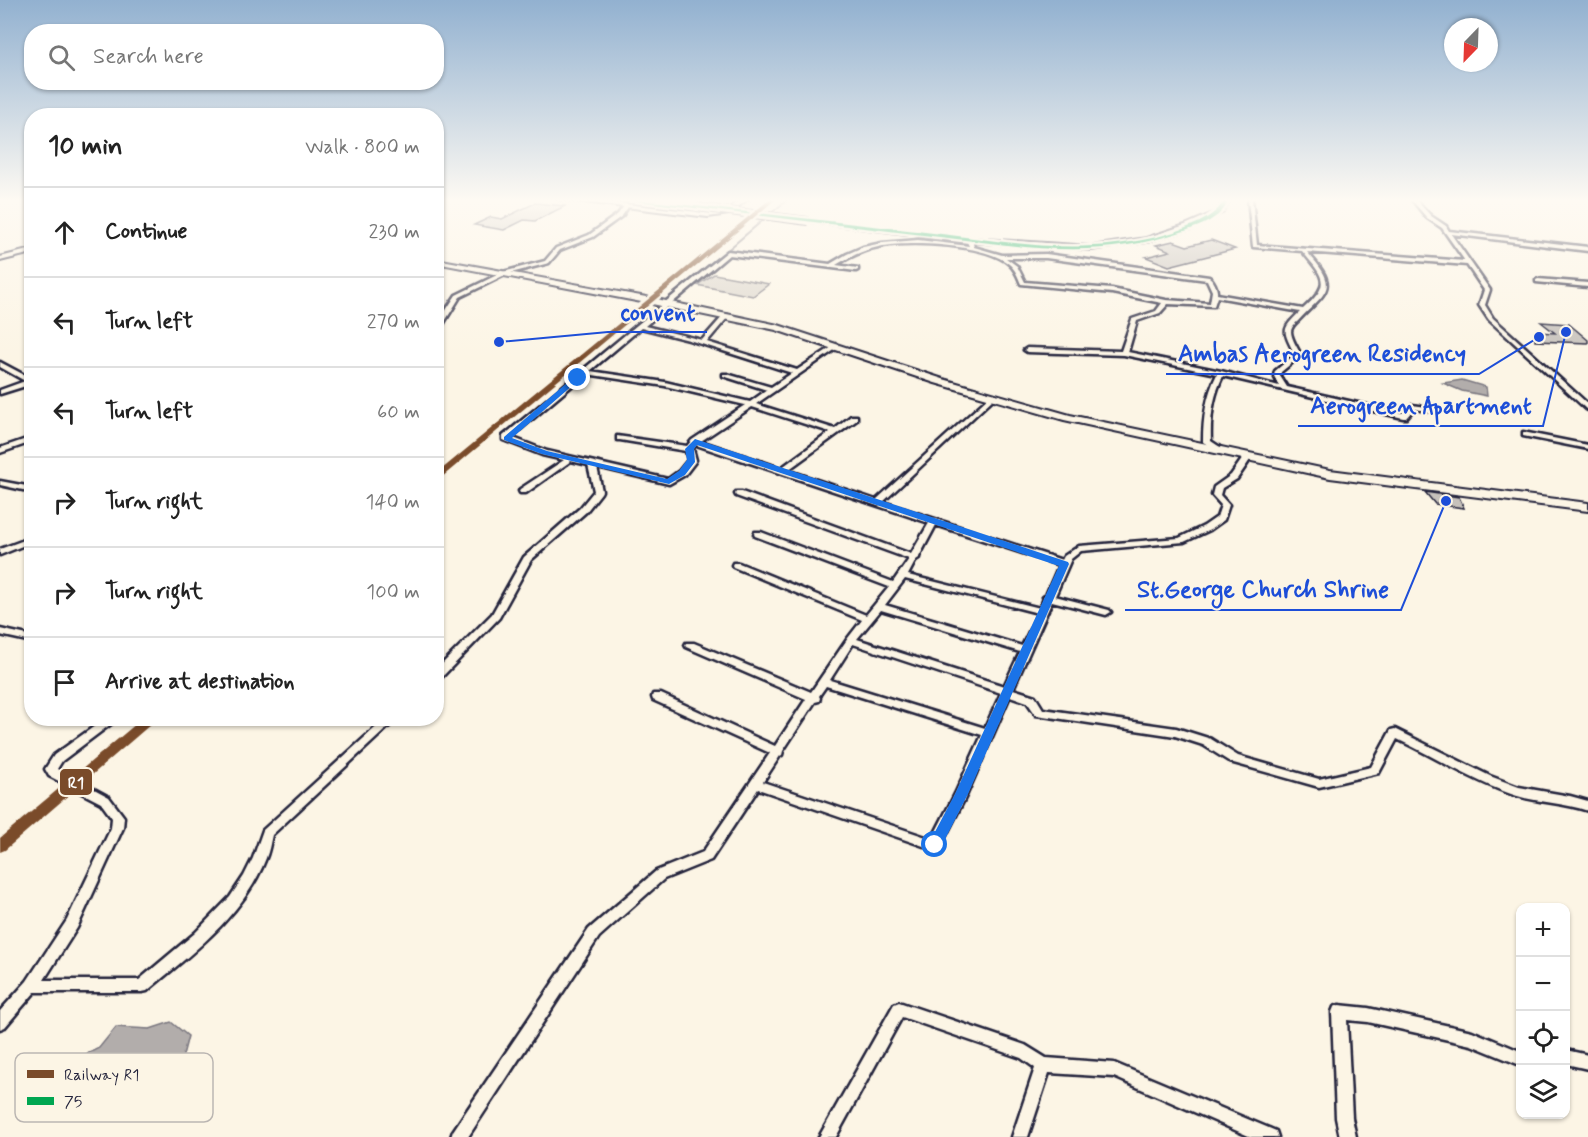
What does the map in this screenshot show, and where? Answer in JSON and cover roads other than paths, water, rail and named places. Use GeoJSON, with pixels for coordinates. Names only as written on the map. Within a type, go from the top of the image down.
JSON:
{"type":"FeatureCollection","features":[{"type":"Feature","properties":{"kind":"street"},"geometry":{"type":"LineString","coordinates":[[444,319],[458,297],[506,273],[547,262],[555,252]]}},
{"type":"Feature","properties":{"kind":"street"},"geometry":{"type":"LineString","coordinates":[[730,252],[856,268]]}},
{"type":"Feature","properties":{"kind":"street"},"geometry":{"type":"LineString","coordinates":[[692,445],[692,460],[682,473],[669,482],[570,459],[521,445],[507,438],[730,252]]}},
{"type":"Feature","properties":{"kind":"street"},"geometry":{"type":"LineString","coordinates":[[832,265],[851,252]]}},
{"type":"Feature","properties":{"kind":"street"},"geometry":{"type":"LineString","coordinates":[[988,252],[1004,256],[1046,256],[1209,279],[1215,295],[1212,304],[1166,302],[1132,297],[1112,291],[1023,283],[1021,274],[1004,256]]}},
{"type":"Feature","properties":{"kind":"street"},"geometry":{"type":"LineString","coordinates":[[1284,389],[1277,376],[1278,372],[1296,357],[1297,352],[1288,334],[1289,327],[1304,311],[1320,299],[1324,285],[1324,274],[1320,267],[1305,252]]}},
{"type":"Feature","properties":{"kind":"street"},"geometry":{"type":"LineString","coordinates":[[1318,252],[1468,263]]}},
{"type":"Feature","properties":{"kind":"street"},"geometry":{"type":"LineString","coordinates":[[1461,252],[1487,290],[1482,300],[1488,314],[1588,408]]}},
{"type":"Feature","properties":{"kind":"street"},"geometry":{"type":"LineString","coordinates":[[0,259],[24,253]]}},
{"type":"Feature","properties":{"kind":"street"},"geometry":{"type":"LineString","coordinates":[[444,262],[668,304],[778,328],[834,348],[1068,418],[1248,457],[1330,474],[1588,507]]}},
{"type":"Feature","properties":{"kind":"street"},"geometry":{"type":"LineString","coordinates":[[1538,281],[1588,285]]}},
{"type":"Feature","properties":{"kind":"street"},"geometry":{"type":"LineString","coordinates":[[1215,295],[1304,311]]}},
{"type":"Feature","properties":{"kind":"street"},"geometry":{"type":"LineString","coordinates":[[1124,353],[1134,320],[1158,312],[1166,302]]}},
{"type":"Feature","properties":{"kind":"street"},"geometry":{"type":"LineString","coordinates":[[703,343],[726,316]]}},
{"type":"Feature","properties":{"kind":"street"},"geometry":{"type":"LineString","coordinates":[[639,326],[795,372]]}},
{"type":"Feature","properties":{"kind":"street"},"geometry":{"type":"LineString","coordinates":[[692,445],[770,389],[834,348]]}},
{"type":"Feature","properties":{"kind":"street"},"geometry":{"type":"LineString","coordinates":[[1027,350],[1124,353],[1221,373],[1261,385],[1306,391],[1374,406],[1403,416],[1412,407],[1435,410]]}},
{"type":"Feature","properties":{"kind":"street"},"geometry":{"type":"LineString","coordinates":[[0,364],[24,378]]}},
{"type":"Feature","properties":{"kind":"street"},"geometry":{"type":"LineString","coordinates":[[584,372],[665,384],[750,404],[834,431]]}},
{"type":"Feature","properties":{"kind":"street"},"geometry":{"type":"LineString","coordinates":[[1221,373],[1215,384],[1206,422],[1207,442],[1222,451]]}},
{"type":"Feature","properties":{"kind":"street"},"geometry":{"type":"LineString","coordinates":[[725,375],[770,389]]}},
{"type":"Feature","properties":{"kind":"street"},"geometry":{"type":"LineString","coordinates":[[0,392],[24,384]]}},
{"type":"Feature","properties":{"kind":"street"},"geometry":{"type":"LineString","coordinates":[[877,503],[992,396]]}},
{"type":"Feature","properties":{"kind":"street"},"geometry":{"type":"LineString","coordinates":[[782,471],[854,418]]}},
{"type":"Feature","properties":{"kind":"street"},"geometry":{"type":"LineString","coordinates":[[1526,434],[1588,447]]}},
{"type":"Feature","properties":{"kind":"street"},"geometry":{"type":"LineString","coordinates":[[620,438],[692,445],[782,471],[1064,564]]}},
{"type":"Feature","properties":{"kind":"street"},"geometry":{"type":"LineString","coordinates":[[0,451],[24,442]]}},
{"type":"Feature","properties":{"kind":"street"},"geometry":{"type":"LineString","coordinates":[[756,784],[935,845],[1067,558],[1079,549],[1170,543],[1207,528],[1221,518],[1225,505],[1216,495],[1218,487],[1234,477],[1248,457]]}},
{"type":"Feature","properties":{"kind":"street"},"geometry":{"type":"LineString","coordinates":[[523,491],[570,459]]}},
{"type":"Feature","properties":{"kind":"street"},"geometry":{"type":"LineString","coordinates":[[444,669],[496,616],[527,559],[583,510],[598,491],[592,464]]}},
{"type":"Feature","properties":{"kind":"street"},"geometry":{"type":"LineString","coordinates":[[0,483],[24,488]]}},
{"type":"Feature","properties":{"kind":"street"},"geometry":{"type":"LineString","coordinates":[[739,494],[915,558]]}},
{"type":"Feature","properties":{"kind":"street"},"geometry":{"type":"LineString","coordinates":[[459,1137],[594,933],[660,875],[707,856],[815,698],[851,640],[903,576],[934,522]]}},
{"type":"Feature","properties":{"kind":"street"},"geometry":{"type":"LineString","coordinates":[[758,534],[895,586]]}},
{"type":"Feature","properties":{"kind":"street"},"geometry":{"type":"LineString","coordinates":[[0,552],[24,542]]}},
{"type":"Feature","properties":{"kind":"street"},"geometry":{"type":"LineString","coordinates":[[736,565],[868,619]]}},
{"type":"Feature","properties":{"kind":"street"},"geometry":{"type":"LineString","coordinates":[[903,576],[1042,611]]}},
{"type":"Feature","properties":{"kind":"street"},"geometry":{"type":"LineString","coordinates":[[1048,597],[1106,612]]}},
{"type":"Feature","properties":{"kind":"street"},"geometry":{"type":"LineString","coordinates":[[879,606],[1024,650]]}},
{"type":"Feature","properties":{"kind":"street"},"geometry":{"type":"LineString","coordinates":[[0,632],[24,637]]}},
{"type":"Feature","properties":{"kind":"street"},"geometry":{"type":"LineString","coordinates":[[851,640],[1031,699],[1040,712],[1176,732],[1206,742],[1234,759],[1319,783],[1375,770],[1395,733],[1515,790],[1546,798],[1570,800],[1588,806]]}},
{"type":"Feature","properties":{"kind":"street"},"geometry":{"type":"LineString","coordinates":[[690,645],[815,698]]}},
{"type":"Feature","properties":{"kind":"street"},"geometry":{"type":"LineString","coordinates":[[825,682],[988,733]]}},
{"type":"Feature","properties":{"kind":"street"},"geometry":{"type":"LineString","coordinates":[[657,697],[777,752]]}},
{"type":"Feature","properties":{"kind":"street"},"geometry":{"type":"LineString","coordinates":[[0,1022],[32,986],[72,924],[117,828],[118,818],[105,800],[53,773],[51,769],[58,758],[103,726]]}},
{"type":"Feature","properties":{"kind":"street"},"geometry":{"type":"LineString","coordinates":[[32,986],[142,986],[217,922],[248,884],[263,854],[267,833],[384,726]]}},
{"type":"Feature","properties":{"kind":"street"},"geometry":{"type":"LineString","coordinates":[[827,1137],[899,1009],[1025,1052],[1044,1065],[1114,1070],[1270,1137]]}},
{"type":"Feature","properties":{"kind":"street"},"geometry":{"type":"LineString","coordinates":[[1348,1137],[1344,1118],[1339,1012],[1368,1015],[1472,1038],[1516,1056]]}},
{"type":"Feature","properties":{"kind":"street"},"geometry":{"type":"LineString","coordinates":[[1570,1058],[1588,1062]]}},
{"type":"Feature","properties":{"kind":"street"},"geometry":{"type":"LineString","coordinates":[[1020,1137],[1044,1065]]}},
{"type":"Feature","properties":{"kind":"waterway"},"geometry":{"type":"LineString","coordinates":[[679,291],[725,252]]}},
{"type":"Feature","properties":{"kind":"rail line","name":"R1"},"geometry":{"type":"LineString","coordinates":[[444,472],[709,252]]}},
{"type":"Feature","properties":{"kind":"rail line","name":"R1"},"geometry":{"type":"LineString","coordinates":[[0,846],[142,726]]}},
{"type":"Feature","properties":{"kind":"place","name":"Aerogreen Apartment"},"geometry":{"type":"Point","coordinates":[1566,332]}},
{"type":"Feature","properties":{"kind":"place","name":"Ambas Aerogreen Residency"},"geometry":{"type":"Point","coordinates":[1539,337]}},
{"type":"Feature","properties":{"kind":"place","name":"convent"},"geometry":{"type":"Point","coordinates":[499,342]}},
{"type":"Feature","properties":{"kind":"place","name":"St.George Church Shrine"},"geometry":{"type":"Point","coordinates":[1446,501]}}]}
